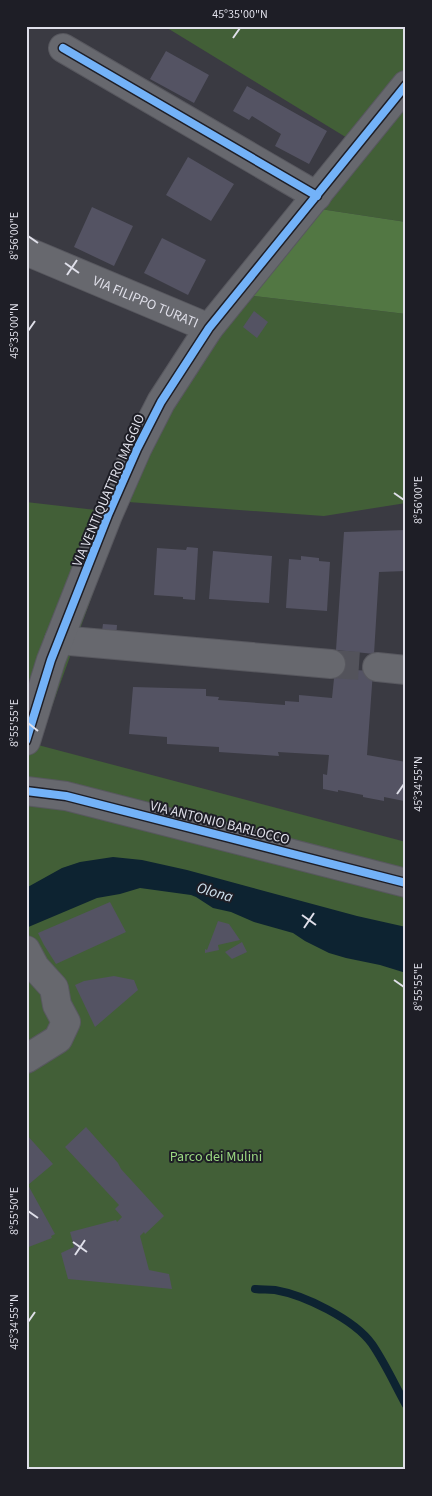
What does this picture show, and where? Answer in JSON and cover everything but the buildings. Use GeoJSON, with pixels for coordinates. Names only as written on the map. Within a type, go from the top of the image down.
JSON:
{"type":"FeatureCollection","features":[{"type":"Feature","properties":{"kind":"street"},"geometry":{"type":"LineString","coordinates":[[63,48],[316,196]]}},
{"type":"Feature","properties":{"kind":"street","name":"VIA VENTIQUATTRO MAGGIO"},"geometry":{"type":"LineString","coordinates":[[26,741],[51,660],[108,515],[137,449],[161,402],[209,328],[406,85]]}},
{"type":"Feature","properties":{"kind":"street","name":"VIA FILIPPO TURATI"},"geometry":{"type":"LineString","coordinates":[[26,251],[209,328]]}},
{"type":"Feature","properties":{"kind":"street"},"geometry":{"type":"LineString","coordinates":[[59,640],[331,664]]}},
{"type":"Feature","properties":{"kind":"street"},"geometry":{"type":"LineString","coordinates":[[377,667],[406,670]]}},
{"type":"Feature","properties":{"kind":"street","name":"VIA ANTONIO BARLOCCO"},"geometry":{"type":"LineString","coordinates":[[26,792],[66,796],[406,883]]}},
{"type":"Feature","properties":{"kind":"street"},"geometry":{"type":"LineString","coordinates":[[26,950],[35,967],[54,988],[58,1005],[66,1022],[58,1039],[26,1059]]}},
{"type":"Feature","properties":{"kind":"green space"},"geometry":{"type":"Polygon","coordinates":[[[164,26],[406,26],[406,222],[307,207],[357,144],[164,26]]]}},
{"type":"Feature","properties":{"kind":"green space"},"geometry":{"type":"Polygon","coordinates":[[[307,207],[406,222],[406,314],[237,294],[307,207]]]}},
{"type":"Feature","properties":{"kind":"green space"},"geometry":{"type":"Polygon","coordinates":[[[237,294],[406,314],[406,503],[324,516],[114,501],[237,294]]]}},
{"type":"Feature","properties":{"kind":"green space","name":"Parco dei Mulini"},"geometry":{"type":"Polygon","coordinates":[[[26,502],[122,513],[38,745],[406,842],[406,1470],[26,1470],[26,502]]]}},
{"type":"Feature","properties":{"kind":"water","name":"Olona"},"geometry":{"type":"Polygon","coordinates":[[[113,857],[142,860],[187,870],[357,916],[406,927],[406,973],[329,953],[293,933],[254,922],[231,912],[213,908],[191,895],[140,888],[97,898],[26,928],[26,888],[62,868],[80,862],[113,857]]]}},
{"type":"Feature","properties":{"kind":"waterway"},"geometry":{"type":"LineString","coordinates":[[255,1289],[275,1290],[300,1297],[341,1317],[353,1326],[372,1344],[386,1366],[406,1405]]}},
{"type":"Feature","properties":{"kind":"tunnel"},"geometry":{"type":"LineString","coordinates":[[331,664],[377,667]]}},
{"type":"Feature","properties":{"kind":"cycle path"},"geometry":{"type":"LineString","coordinates":[[63,48],[317,196]]}},
{"type":"Feature","properties":{"kind":"cycle path"},"geometry":{"type":"LineString","coordinates":[[26,741],[51,660],[108,515],[137,449],[161,402],[209,328],[406,85]]}},
{"type":"Feature","properties":{"kind":"cycle path"},"geometry":{"type":"LineString","coordinates":[[26,791],[66,796],[406,883]]}}]}
